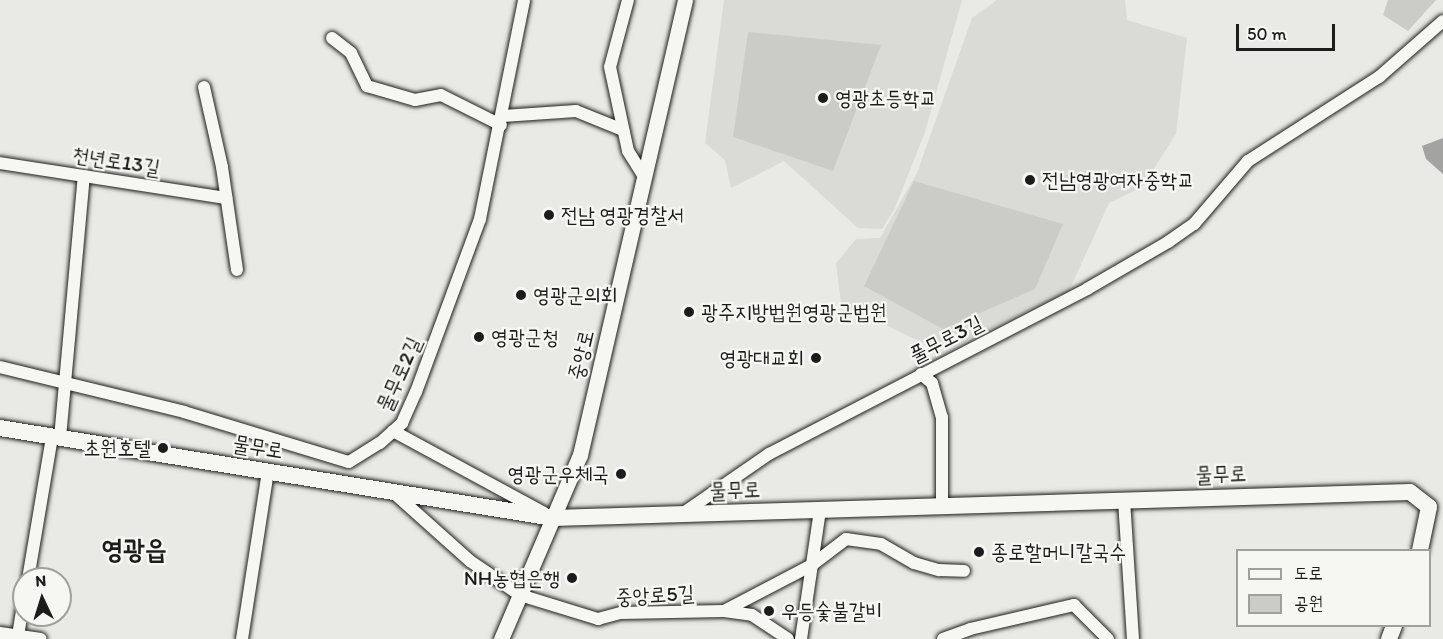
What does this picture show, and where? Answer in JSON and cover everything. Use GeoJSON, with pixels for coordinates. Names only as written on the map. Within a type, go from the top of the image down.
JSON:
{"type":"FeatureCollection","features":[{"type":"Feature","properties":{"kind":"main road","name":"물무로"},"geometry":{"type":"LineString","coordinates":[[0,428],[553,518],[1410,492],[1429,507],[1420,549]]}},
{"type":"Feature","properties":{"kind":"street","name":"물무로2길"},"geometry":{"type":"LineString","coordinates":[[0,367],[184,412],[303,451],[349,462],[402,423],[416,392],[480,219],[502,120],[524,0]]}},
{"type":"Feature","properties":{"kind":"street"},"geometry":{"type":"LineString","coordinates":[[628,0],[610,67],[628,152],[644,177]]}},
{"type":"Feature","properties":{"kind":"street","name":"중앙로"},"geometry":{"type":"LineString","coordinates":[[501,639],[580,455],[685,0]]}},
{"type":"Feature","properties":{"kind":"street","name":"풀무로3길"},"geometry":{"type":"LineString","coordinates":[[682,514],[769,454],[1087,289],[1168,242],[1194,224],[1248,161],[1379,77],[1443,21]]}},
{"type":"Feature","properties":{"kind":"street"},"geometry":{"type":"LineString","coordinates":[[332,38],[351,53],[367,86],[415,100],[441,95],[502,120],[576,111],[623,130]]}},
{"type":"Feature","properties":{"kind":"street"},"geometry":{"type":"LineString","coordinates":[[204,87],[226,198],[237,270]]}},
{"type":"Feature","properties":{"kind":"street","name":"천년로13길"},"geometry":{"type":"LineString","coordinates":[[0,163],[226,198]]}},
{"type":"Feature","properties":{"kind":"street"},"geometry":{"type":"LineString","coordinates":[[29,567],[65,383],[84,176]]}},
{"type":"Feature","properties":{"kind":"street"},"geometry":{"type":"LineString","coordinates":[[921,374],[932,383],[942,417],[942,506]]}},
{"type":"Feature","properties":{"kind":"street"},"geometry":{"type":"LineString","coordinates":[[393,431],[553,518]]}},
{"type":"Feature","properties":{"kind":"street"},"geometry":{"type":"LineString","coordinates":[[242,639],[268,472]]}},
{"type":"Feature","properties":{"kind":"street","name":"중앙로5길"},"geometry":{"type":"LineString","coordinates":[[393,492],[470,561],[520,595],[598,619],[621,613],[724,611],[752,615],[788,639]]}},
{"type":"Feature","properties":{"kind":"street"},"geometry":{"type":"LineString","coordinates":[[1124,500],[1133,639]]}},
{"type":"Feature","properties":{"kind":"street"},"geometry":{"type":"LineString","coordinates":[[801,639],[820,510]]}},
{"type":"Feature","properties":{"kind":"street"},"geometry":{"type":"LineString","coordinates":[[724,611],[812,565],[846,539],[880,544],[914,563],[939,570],[964,571]]}},
{"type":"Feature","properties":{"kind":"street"},"geometry":{"type":"LineString","coordinates":[[944,639],[970,629],[1074,605],[1108,639]]}},
{"type":"Feature","properties":{"kind":"street"},"geometry":{"type":"LineString","coordinates":[[18,636],[19,627]]}},
{"type":"Feature","properties":{"kind":"street"},"geometry":{"type":"LineString","coordinates":[[0,633],[41,639]]}},
{"type":"Feature","properties":{"kind":"shaded area","name":"영광초등학교"},"geometry":{"type":"Polygon","coordinates":[[[724,0],[962,0],[925,132],[895,208],[882,229],[858,228],[784,161],[731,188],[725,160],[705,143],[724,0]]]}},
{"type":"Feature","properties":{"kind":"shaded area","name":"전남영광여자중학교"},"geometry":{"type":"Polygon","coordinates":[[[997,0],[1125,0],[1127,20],[1187,38],[1176,134],[1142,187],[1109,203],[1069,291],[953,347],[921,342],[841,304],[836,263],[856,239],[880,238],[917,173],[972,18],[997,0]]]}},
{"type":"Feature","properties":{"kind":"shaded area"},"geometry":{"type":"Polygon","coordinates":[[[1443,138],[1443,174],[1426,159],[1422,146],[1443,138]]]}},
{"type":"Feature","properties":{"kind":"green space"},"geometry":{"type":"Polygon","coordinates":[[[1388,0],[1436,0],[1408,31],[1383,15],[1388,0]]]}},
{"type":"Feature","properties":{"kind":"green space"},"geometry":{"type":"Polygon","coordinates":[[[748,32],[881,45],[833,171],[733,137],[748,32]]]}},
{"type":"Feature","properties":{"kind":"green space"},"geometry":{"type":"Polygon","coordinates":[[[914,181],[1063,224],[1035,289],[943,329],[864,286],[914,181]]]}},
{"type":"Feature","properties":{"kind":"place","name":"영광초등학교"},"geometry":{"type":"Point","coordinates":[823,98]}},
{"type":"Feature","properties":{"kind":"place","name":"전남영광여자중학교"},"geometry":{"type":"Point","coordinates":[1030,180]}},
{"type":"Feature","properties":{"kind":"place","name":"전남 영광경찰서"},"geometry":{"type":"Point","coordinates":[549,215]}},
{"type":"Feature","properties":{"kind":"place","name":"영광군의회"},"geometry":{"type":"Point","coordinates":[521,295]}},
{"type":"Feature","properties":{"kind":"place","name":"광주지방법원영광군법원"},"geometry":{"type":"Point","coordinates":[689,312]}},
{"type":"Feature","properties":{"kind":"place","name":"영광군청"},"geometry":{"type":"Point","coordinates":[479,337]}},
{"type":"Feature","properties":{"kind":"place","name":"영광대교회"},"geometry":{"type":"Point","coordinates":[816,358]}},
{"type":"Feature","properties":{"kind":"place","name":"초원호텔"},"geometry":{"type":"Point","coordinates":[163,448]}},
{"type":"Feature","properties":{"kind":"place","name":"영광군우체국"},"geometry":{"type":"Point","coordinates":[621,474]}},
{"type":"Feature","properties":{"kind":"place","name":"종로할머니칼국수"},"geometry":{"type":"Point","coordinates":[979,552]}},
{"type":"Feature","properties":{"kind":"place","name":"NH농협은행"},"geometry":{"type":"Point","coordinates":[572,578]}},
{"type":"Feature","properties":{"kind":"place","name":"우등숯불갈비"},"geometry":{"type":"Point","coordinates":[769,611]}},
{"type":"Feature","properties":{"kind":"district","name":"영광읍"},"geometry":{"type":"Point","coordinates":[134,549]}}]}
